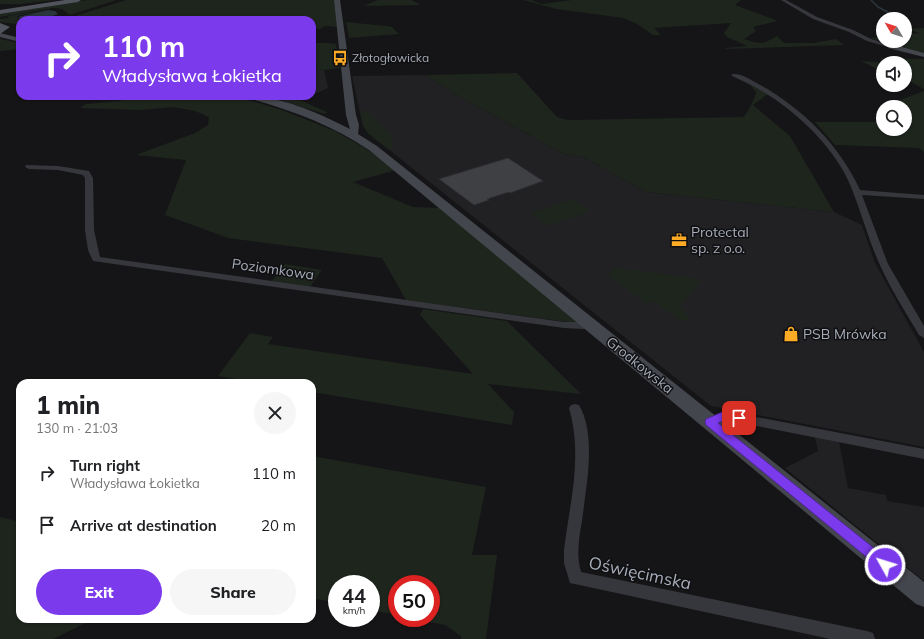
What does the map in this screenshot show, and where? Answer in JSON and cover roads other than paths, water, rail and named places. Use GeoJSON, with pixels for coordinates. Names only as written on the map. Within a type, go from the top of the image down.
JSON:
{"type":"FeatureCollection","features":[{"type":"Feature","properties":{"kind":"main road"},"geometry":{"type":"LineString","coordinates":[[0,11],[68,0]]}},
{"type":"Feature","properties":{"kind":"main road"},"geometry":{"type":"LineString","coordinates":[[0,11],[78,0]]}},
{"type":"Feature","properties":{"kind":"main road"},"geometry":{"type":"LineString","coordinates":[[337,0],[353,124]]}},
{"type":"Feature","properties":{"kind":"main road"},"geometry":{"type":"LineString","coordinates":[[0,5],[56,2]]}},
{"type":"Feature","properties":{"kind":"main road"},"geometry":{"type":"LineString","coordinates":[[1,31],[16,37]]}},
{"type":"Feature","properties":{"kind":"main road"},"geometry":{"type":"LineString","coordinates":[[901,48],[924,55]]}},
{"type":"Feature","properties":{"kind":"main road","name":"Grodkowska"},"geometry":{"type":"LineString","coordinates":[[265,100],[290,107],[337,126],[353,124],[373,148],[924,596]]}},
{"type":"Feature","properties":{"kind":"main road"},"geometry":{"type":"LineString","coordinates":[[337,126],[349,118],[353,124]]}},
{"type":"Feature","properties":{"kind":"main road"},"geometry":{"type":"LineString","coordinates":[[327,121],[341,120],[353,124]]}},
{"type":"Feature","properties":{"kind":"street"},"geometry":{"type":"LineString","coordinates":[[783,0],[818,19],[848,29],[867,40],[876,42]]}},
{"type":"Feature","properties":{"kind":"street"},"geometry":{"type":"LineString","coordinates":[[734,75],[752,81],[768,91],[809,126],[842,163],[856,192],[884,266],[924,335]]}},
{"type":"Feature","properties":{"kind":"street","name":"Poziomkowa"},"geometry":{"type":"LineString","coordinates":[[29,167],[58,168],[86,173],[89,178],[91,239],[93,252],[96,259],[564,325],[590,325]]}},
{"type":"Feature","properties":{"kind":"street"},"geometry":{"type":"LineString","coordinates":[[856,192],[924,197]]}},
{"type":"Feature","properties":{"kind":"street","name":"Oświęcimska"},"geometry":{"type":"LineString","coordinates":[[575,408],[580,421],[583,450],[571,550],[571,564],[575,578],[867,639]]}},
{"type":"Feature","properties":{"kind":"street"},"geometry":{"type":"LineString","coordinates":[[710,422],[725,415],[924,454]]}},
{"type":"Feature","properties":{"kind":"waterway"},"geometry":{"type":"LineString","coordinates":[[871,0],[878,7],[888,12]]}},
{"type":"Feature","properties":{"kind":"place","name":"Złotogłowicka"},"geometry":{"type":"Point","coordinates":[340,58]}},
{"type":"Feature","properties":{"kind":"place","name":"Protectal sp. z o.o."},"geometry":{"type":"Point","coordinates":[679,240]}},
{"type":"Feature","properties":{"kind":"place","name":"PSB Mrówka"},"geometry":{"type":"Point","coordinates":[791,334]}}]}
